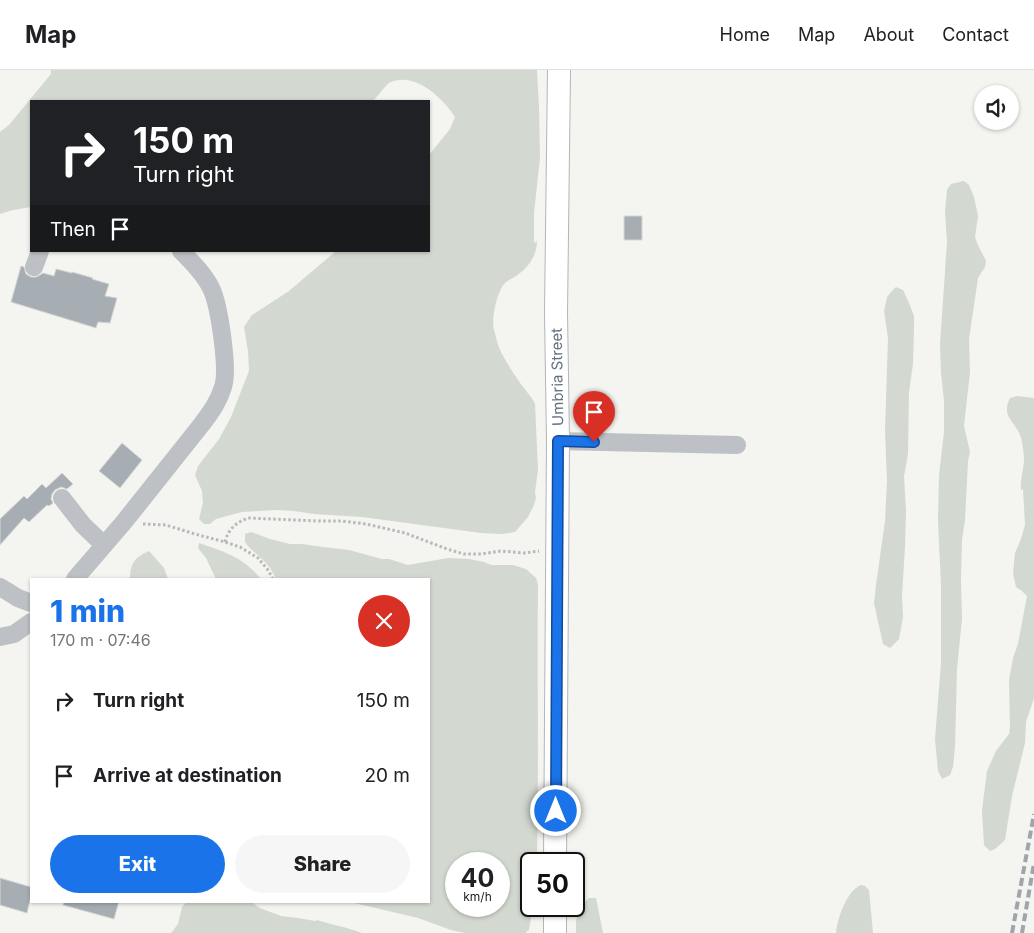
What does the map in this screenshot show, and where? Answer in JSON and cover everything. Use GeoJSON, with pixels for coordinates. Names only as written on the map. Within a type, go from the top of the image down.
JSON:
{"type":"FeatureCollection","features":[{"type":"Feature","properties":{"kind":"main road","name":"Umbria Street"},"geometry":{"type":"LineString","coordinates":[[555,852],[558,441],[556,313],[559,70]]}},
{"type":"Feature","properties":{"kind":"main road"},"geometry":{"type":"LineString","coordinates":[[555,917],[555,933]]}},
{"type":"Feature","properties":{"kind":"lane"},"geometry":{"type":"LineString","coordinates":[[76,578],[123,523],[214,408],[224,385],[224,351],[215,297],[202,275],[182,252]]}},
{"type":"Feature","properties":{"kind":"lane"},"geometry":{"type":"LineString","coordinates":[[558,441],[737,445]]}},
{"type":"Feature","properties":{"kind":"lane"},"geometry":{"type":"LineString","coordinates":[[62,498],[83,525],[104,545]]}},
{"type":"Feature","properties":{"kind":"lane"},"geometry":{"type":"LineString","coordinates":[[0,587],[30,603]]}},
{"type":"Feature","properties":{"kind":"lane"},"geometry":{"type":"LineString","coordinates":[[0,638],[14,634],[30,623]]}},
{"type":"Feature","properties":{"kind":"path"},"geometry":{"type":"LineString","coordinates":[[225,542],[226,536],[233,526],[248,518],[318,521],[342,520],[405,533],[424,542],[464,554],[501,551],[524,553],[557,550]]}},
{"type":"Feature","properties":{"kind":"path"},"geometry":{"type":"LineString","coordinates":[[123,523],[166,526],[225,542],[258,558],[272,578]]}},
{"type":"Feature","properties":{"kind":"shaded area"},"geometry":{"type":"Polygon","coordinates":[[[51,70],[537,70],[540,158],[534,213],[534,243],[537,241],[537,246],[534,257],[528,265],[503,286],[497,298],[493,319],[494,330],[501,352],[535,404],[538,470],[536,498],[528,517],[515,532],[502,534],[481,533],[362,517],[277,510],[242,512],[216,519],[210,524],[204,524],[199,519],[203,503],[202,491],[195,475],[198,466],[219,439],[231,417],[249,371],[244,327],[252,315],[289,291],[335,252],[430,252],[430,154],[450,129],[455,117],[435,94],[418,83],[399,80],[389,83],[374,100],[30,100],[30,207],[0,214],[0,132],[9,125],[51,74],[51,70]]]}},
{"type":"Feature","properties":{"kind":"shaded area"},"geometry":{"type":"Polygon","coordinates":[[[964,181],[969,185],[974,197],[978,216],[975,237],[986,261],[985,267],[978,278],[969,339],[970,372],[964,426],[970,452],[962,540],[962,619],[957,669],[955,747],[953,767],[950,775],[942,779],[938,771],[935,739],[941,663],[941,586],[938,520],[939,475],[944,432],[940,344],[947,242],[945,212],[947,190],[951,184],[964,181]]]}},
{"type":"Feature","properties":{"kind":"shaded area"},"geometry":{"type":"Polygon","coordinates":[[[896,287],[903,290],[909,303],[914,316],[914,329],[913,364],[909,392],[908,454],[904,476],[906,511],[902,596],[903,617],[899,639],[890,648],[883,644],[874,603],[885,521],[887,481],[885,431],[888,338],[884,311],[887,297],[896,287]]]}},
{"type":"Feature","properties":{"kind":"shaded area"},"geometry":{"type":"Polygon","coordinates":[[[1017,396],[1034,398],[1034,698],[1026,722],[1025,743],[1012,796],[1005,840],[990,851],[984,845],[982,810],[987,771],[996,751],[1009,734],[1009,680],[1027,596],[1016,587],[1013,574],[1015,553],[1025,525],[1023,489],[1021,490],[1024,462],[1023,447],[1019,433],[1010,420],[1007,410],[1010,398],[1017,396]]]}},
{"type":"Feature","properties":{"kind":"shaded area"},"geometry":{"type":"Polygon","coordinates":[[[251,532],[290,544],[349,550],[408,565],[448,558],[469,559],[491,565],[513,565],[526,569],[536,578],[538,584],[537,852],[520,852],[520,917],[531,917],[529,930],[525,933],[465,933],[418,918],[354,903],[430,903],[430,578],[276,578],[267,564],[245,542],[245,534],[251,532]]]}},
{"type":"Feature","properties":{"kind":"shaded area"},"geometry":{"type":"Polygon","coordinates":[[[199,543],[240,560],[260,578],[216,578],[206,558],[198,548],[199,543]]]}},
{"type":"Feature","properties":{"kind":"shaded area"},"geometry":{"type":"Polygon","coordinates":[[[149,551],[164,568],[168,578],[130,578],[132,565],[140,556],[149,551]]]}},
{"type":"Feature","properties":{"kind":"shaded area"},"geometry":{"type":"Polygon","coordinates":[[[861,885],[869,890],[873,933],[836,933],[838,920],[847,899],[861,885]]]}},
{"type":"Feature","properties":{"kind":"shaded area"},"geometry":{"type":"Polygon","coordinates":[[[589,898],[596,898],[603,933],[576,933],[577,917],[585,917],[585,902],[589,898]]]}},
{"type":"Feature","properties":{"kind":"shaded area"},"geometry":{"type":"Polygon","coordinates":[[[185,903],[253,903],[260,908],[281,916],[317,920],[362,933],[171,933],[178,924],[182,907],[185,903]]]}},
{"type":"Feature","properties":{"kind":"building"},"geometry":{"type":"Polygon","coordinates":[[[624,216],[642,216],[642,240],[624,240],[624,216]]]}},
{"type":"Feature","properties":{"kind":"building"},"geometry":{"type":"Polygon","coordinates":[[[21,266],[24,267],[26,274],[31,277],[36,277],[43,273],[54,276],[56,269],[109,284],[105,296],[117,298],[110,323],[98,322],[96,328],[11,302],[21,266]]]}},
{"type":"Feature","properties":{"kind":"building"},"geometry":{"type":"Polygon","coordinates":[[[122,443],[142,460],[120,488],[99,471],[122,443]]]}},
{"type":"Feature","properties":{"kind":"building"},"geometry":{"type":"Polygon","coordinates":[[[62,473],[73,484],[67,489],[61,487],[55,490],[51,499],[53,503],[49,506],[47,505],[29,522],[24,518],[0,545],[0,519],[24,496],[27,499],[42,484],[46,488],[62,473]]]}},
{"type":"Feature","properties":{"kind":"building"},"geometry":{"type":"Polygon","coordinates":[[[0,878],[30,887],[30,900],[27,913],[0,905],[0,878]]]}},
{"type":"Feature","properties":{"kind":"building"},"geometry":{"type":"Polygon","coordinates":[[[64,903],[118,903],[114,919],[63,905],[64,903]]]}},
{"type":"Feature","properties":{"kind":"railway"},"geometry":{"type":"LineString","coordinates":[[1012,933],[1034,814]]}},
{"type":"Feature","properties":{"kind":"railway"},"geometry":{"type":"LineString","coordinates":[[1022,933],[1034,863]]}},
{"type":"Feature","properties":{"kind":"route"},"geometry":{"type":"LineString","coordinates":[[556,811],[558,441],[594,442]]}}]}
